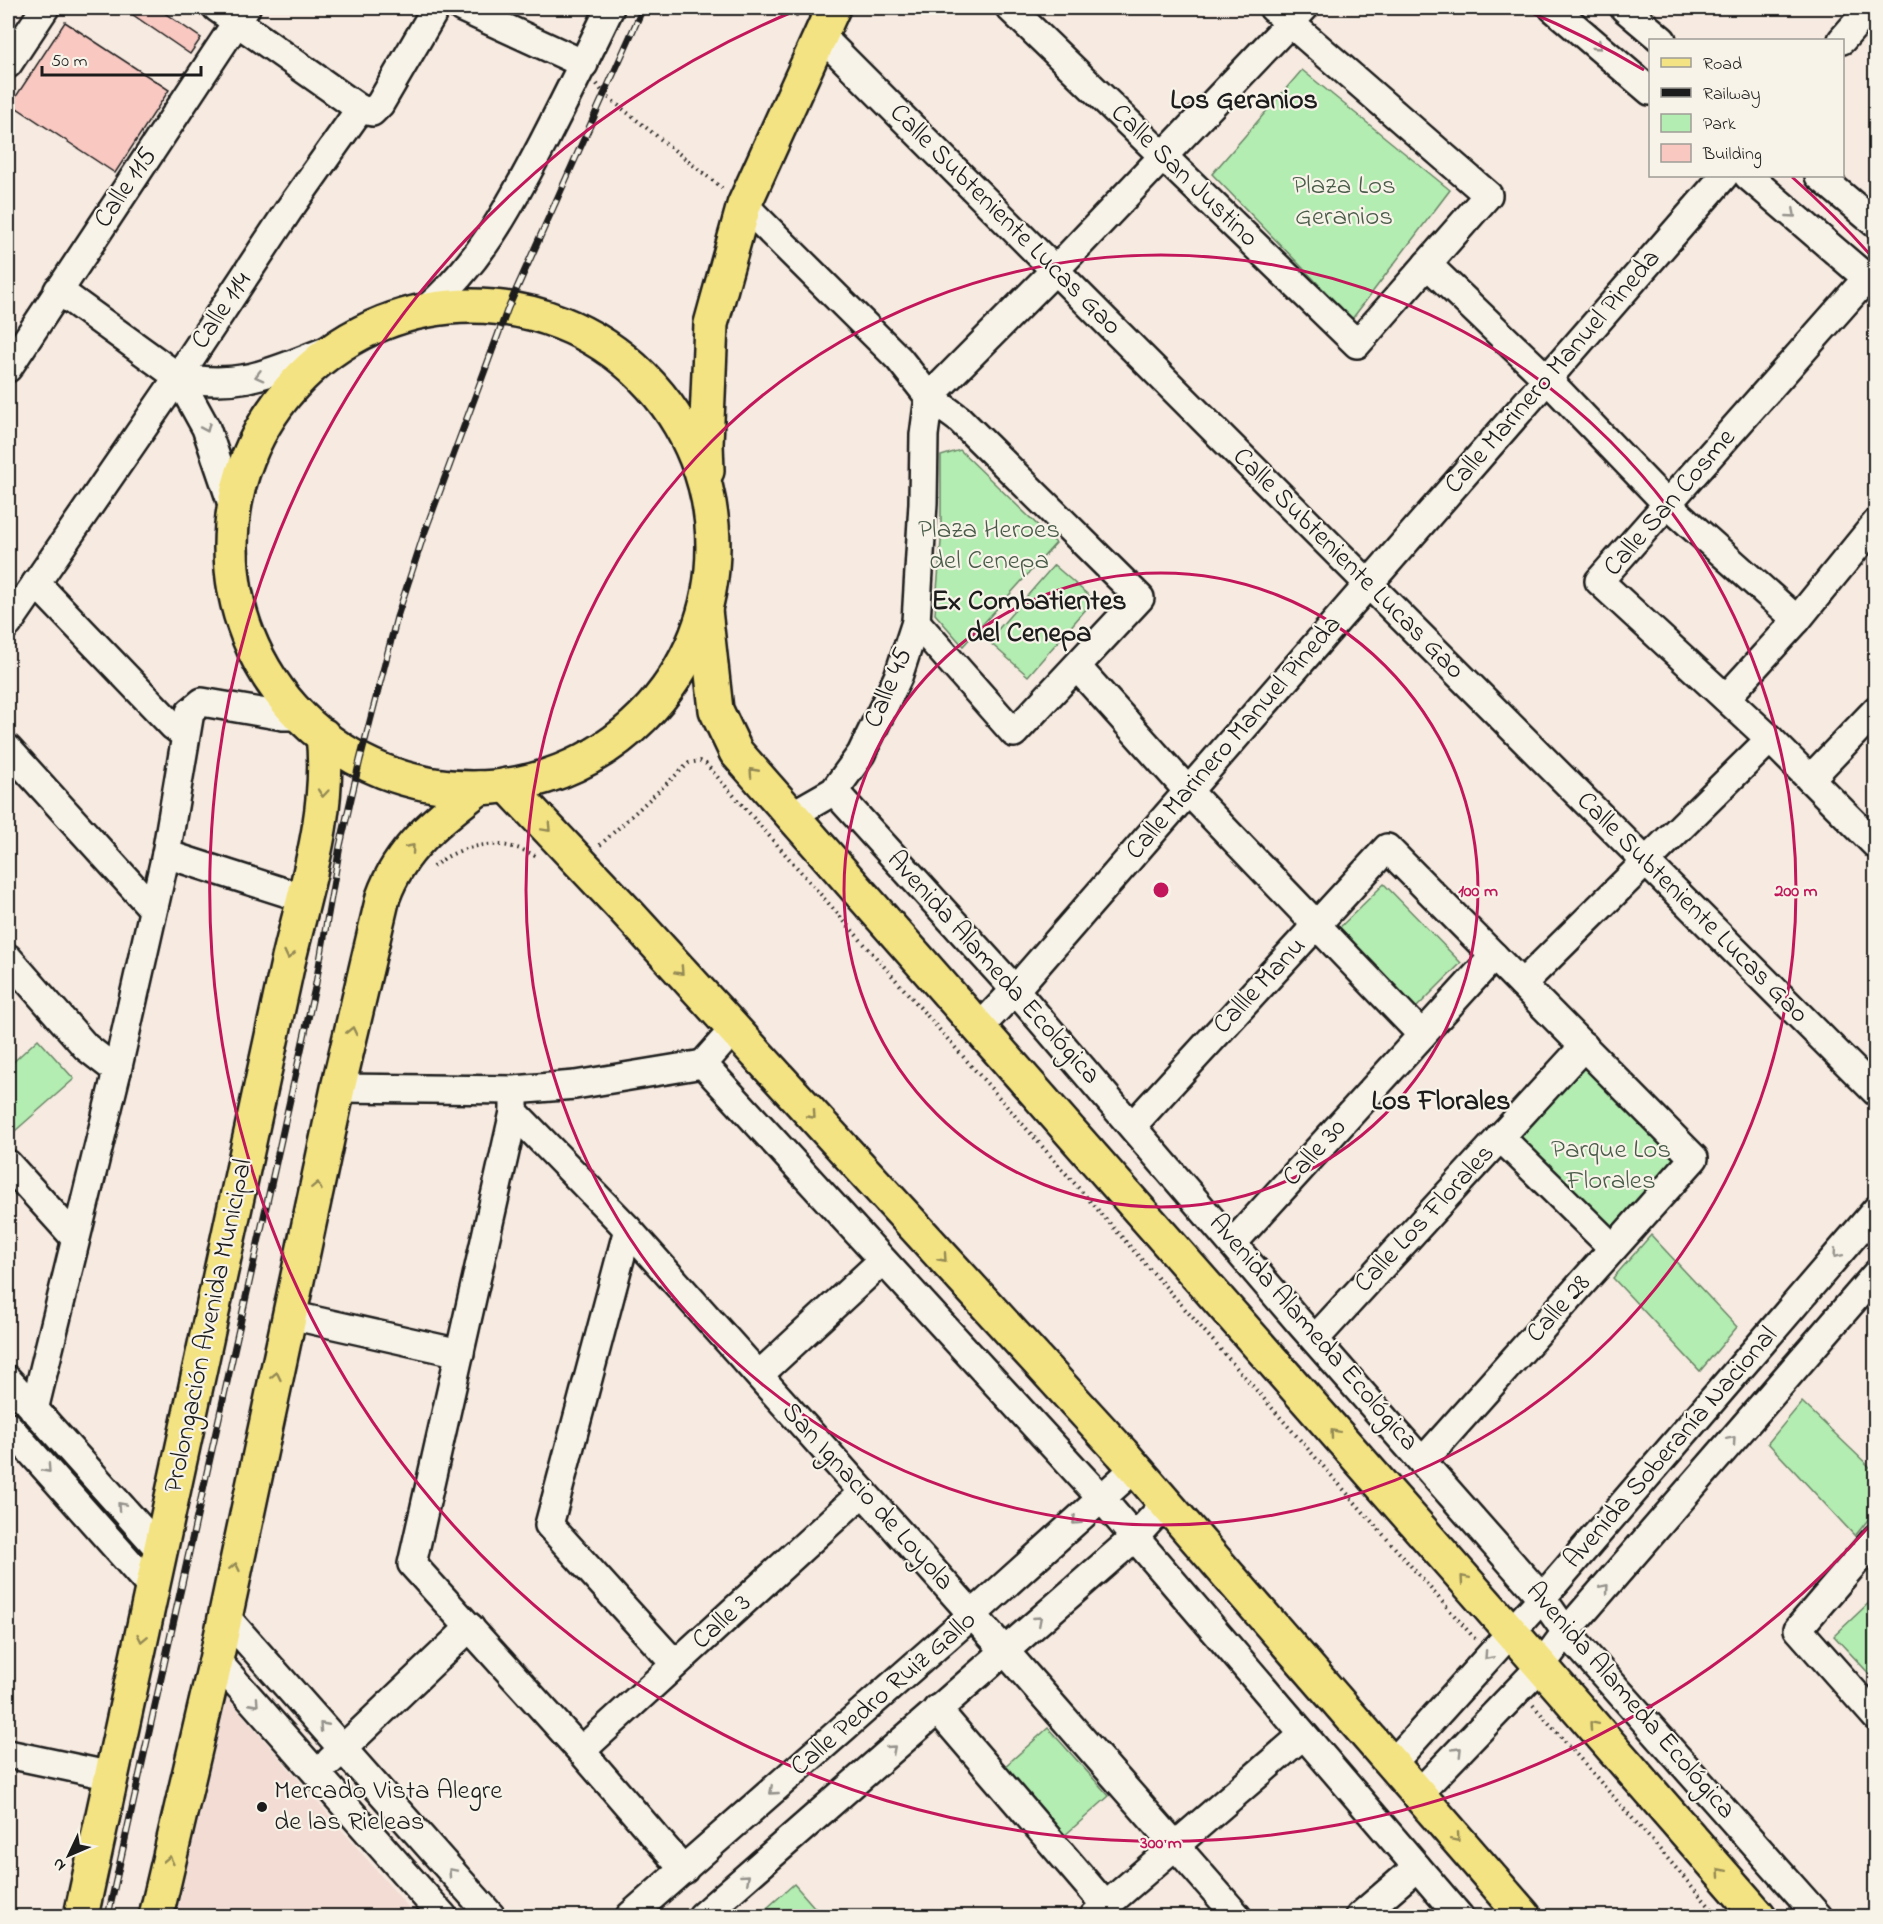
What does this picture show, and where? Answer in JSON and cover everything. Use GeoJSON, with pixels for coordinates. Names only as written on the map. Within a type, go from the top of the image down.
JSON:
{"type":"FeatureCollection","features":[{"type":"Feature","properties":{"kind":"main road"},"geometry":{"type":"LineString","coordinates":[[708,500],[698,464],[678,421],[643,377],[599,342],[548,318],[515,309],[465,306],[424,310],[383,322],[334,348],[292,385],[275,407],[260,431],[245,465],[234,510],[232,566],[236,594],[243,621],[254,647],[267,672],[283,695],[312,726],[360,760],[396,775],[423,783],[451,787],[493,787],[535,780],[587,760],[633,728],[674,679],[696,637],[705,610],[711,583],[713,555],[706,444],[711,324],[744,205],[827,22]]}},
{"type":"Feature","properties":{"kind":"main road","name":"Avenida Alameda Ecológica"},"geometry":{"type":"LineString","coordinates":[[705,610],[716,710],[736,752],[979,1028],[1499,1643],[1541,1666],[1759,1917]]}},
{"type":"Feature","properties":{"kind":"main road","name":"Prolongación Avenida Municipal"},"geometry":{"type":"LineString","coordinates":[[81,1917],[320,824],[325,755],[312,726]]}},
{"type":"Feature","properties":{"kind":"main road"},"geometry":{"type":"LineString","coordinates":[[493,787],[579,862],[1135,1468],[1524,1917]]}},
{"type":"Feature","properties":{"kind":"main road"},"geometry":{"type":"LineString","coordinates":[[156,1917],[216,1660],[338,1088],[383,897],[389,879],[411,847],[493,787]]}},
{"type":"Feature","properties":{"kind":"street"},"geometry":{"type":"LineString","coordinates":[[8,64],[45,8]]}},
{"type":"Feature","properties":{"kind":"street"},"geometry":{"type":"LineString","coordinates":[[233,12],[360,109],[372,112],[380,104],[436,8]]}},
{"type":"Feature","properties":{"kind":"street"},"geometry":{"type":"LineString","coordinates":[[462,8],[584,64]]}},
{"type":"Feature","properties":{"kind":"street"},"geometry":{"type":"LineString","coordinates":[[424,310],[462,276],[489,240],[584,64],[610,8]]}},
{"type":"Feature","properties":{"kind":"street","name":"Calle San Justino"},"geometry":{"type":"LineString","coordinates":[[1010,8],[1357,344],[1427,264]]}},
{"type":"Feature","properties":{"kind":"street"},"geometry":{"type":"LineString","coordinates":[[1553,8],[1649,90]]}},
{"type":"Feature","properties":{"kind":"street"},"geometry":{"type":"LineString","coordinates":[[1624,8],[1661,39]]}},
{"type":"Feature","properties":{"kind":"street"},"geometry":{"type":"LineString","coordinates":[[1843,39],[1870,8]]}},
{"type":"Feature","properties":{"kind":"street","name":"Calle 115"},"geometry":{"type":"LineString","coordinates":[[8,368],[233,12]]}},
{"type":"Feature","properties":{"kind":"street"},"geometry":{"type":"LineString","coordinates":[[930,397],[1163,156],[1289,12],[1488,195],[1427,264],[1547,379],[1667,504],[1797,620]]}},
{"type":"Feature","properties":{"kind":"street","name":"Calle Subteniente Lucas Gao"},"geometry":{"type":"LineString","coordinates":[[827,22],[1054,270],[1875,1092]]}},
{"type":"Feature","properties":{"kind":"street","name":"Calle 114"},"geometry":{"type":"LineString","coordinates":[[8,624],[178,377],[288,211],[360,109]]}},
{"type":"Feature","properties":{"kind":"street","name":"Calle Marinero Manuel Pineda"},"geometry":{"type":"LineString","coordinates":[[979,1028],[1015,990],[1723,177]]}},
{"type":"Feature","properties":{"kind":"street"},"geometry":{"type":"LineString","coordinates":[[1749,177],[1871,282]]}},
{"type":"Feature","properties":{"kind":"street"},"geometry":{"type":"LineString","coordinates":[[1820,177],[1875,224]]}},
{"type":"Feature","properties":{"kind":"street"},"geometry":{"type":"LineString","coordinates":[[744,205],[899,359],[930,397],[959,419],[1140,598],[1014,733],[916,622]]}},
{"type":"Feature","properties":{"kind":"street","name":"Calle San Cosme"},"geometry":{"type":"LineString","coordinates":[[1871,282],[1599,581],[1770,739],[1875,844]]}},
{"type":"Feature","properties":{"kind":"street"},"geometry":{"type":"LineString","coordinates":[[58,290],[178,377],[206,428],[234,510]]}},
{"type":"Feature","properties":{"kind":"street"},"geometry":{"type":"LineString","coordinates":[[178,377],[218,382],[238,381],[272,373],[334,348]]}},
{"type":"Feature","properties":{"kind":"street","name":"Calle 45"},"geometry":{"type":"LineString","coordinates":[[834,791],[861,754],[898,677],[916,622],[922,527],[924,435],[930,397]]}},
{"type":"Feature","properties":{"kind":"street"},"geometry":{"type":"LineString","coordinates":[[1726,698],[1797,620],[1875,523]]}},
{"type":"Feature","properties":{"kind":"street"},"geometry":{"type":"LineString","coordinates":[[36,583],[173,726],[185,735]]}},
{"type":"Feature","properties":{"kind":"street"},"geometry":{"type":"LineString","coordinates":[[1077,668],[1188,791],[1422,1035]]}},
{"type":"Feature","properties":{"kind":"street"},"geometry":{"type":"LineString","coordinates":[[34,1410],[117,1071],[166,854],[190,712],[202,702],[283,716],[312,726]]}},
{"type":"Feature","properties":{"kind":"street"},"geometry":{"type":"LineString","coordinates":[[1810,779],[1875,710]]}},
{"type":"Feature","properties":{"kind":"street"},"geometry":{"type":"LineString","coordinates":[[1522,984],[1770,739]]}},
{"type":"Feature","properties":{"kind":"street"},"geometry":{"type":"LineString","coordinates":[[8,749],[153,909]]}},
{"type":"Feature","properties":{"kind":"street"},"geometry":{"type":"LineString","coordinates":[[792,815],[834,791]]}},
{"type":"Feature","properties":{"kind":"street","name":"Avenida Alameda Ecológica"},"geometry":{"type":"LineString","coordinates":[[834,791],[1015,990],[1133,1125],[1315,1339],[1542,1598],[1566,1632],[1818,1917]]}},
{"type":"Feature","properties":{"kind":"street","name":"Callle Manu"},"geometry":{"type":"LineString","coordinates":[[1133,1125],[1387,848],[1494,956]]}},
{"type":"Feature","properties":{"kind":"street"},"geometry":{"type":"LineString","coordinates":[[166,854],[303,898]]}},
{"type":"Feature","properties":{"kind":"street"},"geometry":{"type":"LineString","coordinates":[[1494,956],[1584,1046]]}},
{"type":"Feature","properties":{"kind":"street","name":"Calle 30"},"geometry":{"type":"LineString","coordinates":[[1233,1243],[1494,956]]}},
{"type":"Feature","properties":{"kind":"street"},"geometry":{"type":"LineString","coordinates":[[8,958],[86,1047],[117,1071]]}},
{"type":"Feature","properties":{"kind":"street"},"geometry":{"type":"LineString","coordinates":[[338,1088],[514,1101],[575,1085],[703,1064],[734,1029]]}},
{"type":"Feature","properties":{"kind":"street","name":"Calle Los Florales"},"geometry":{"type":"LineString","coordinates":[[1315,1339],[1584,1046]]}},
{"type":"Feature","properties":{"kind":"street","name":"Calle 28"},"geometry":{"type":"LineString","coordinates":[[1423,1461],[1694,1158],[1584,1046]]}},
{"type":"Feature","properties":{"kind":"street"},"geometry":{"type":"LineString","coordinates":[[703,1064],[1101,1498],[1460,1917]]}},
{"type":"Feature","properties":{"kind":"street"},"geometry":{"type":"LineString","coordinates":[[514,1101],[412,1564],[581,1751],[684,1870]]}},
{"type":"Feature","properties":{"kind":"street","name":"San Ignacio de Loyola"},"geometry":{"type":"LineString","coordinates":[[514,1101],[1004,1650],[1237,1917]]}},
{"type":"Feature","properties":{"kind":"street"},"geometry":{"type":"LineString","coordinates":[[1500,1137],[1613,1248]]}},
{"type":"Feature","properties":{"kind":"street"},"geometry":{"type":"LineString","coordinates":[[8,1164],[75,1238]]}},
{"type":"Feature","properties":{"kind":"street","name":"Avenida Soberanía Nacional"},"geometry":{"type":"LineString","coordinates":[[1392,1764],[1542,1598],[1875,1210]]}},
{"type":"Feature","properties":{"kind":"street"},"geometry":{"type":"LineString","coordinates":[[628,1229],[549,1525],[675,1664]]}},
{"type":"Feature","properties":{"kind":"street"},"geometry":{"type":"LineString","coordinates":[[759,1375],[882,1261]]}},
{"type":"Feature","properties":{"kind":"street","name":"Avenida Soberanía Nacional"},"geometry":{"type":"LineString","coordinates":[[1418,1794],[1541,1666],[1566,1632],[1875,1274]]}},
{"type":"Feature","properties":{"kind":"street"},"geometry":{"type":"LineString","coordinates":[[290,1316],[460,1353]]}},
{"type":"Feature","properties":{"kind":"street"},"geometry":{"type":"LineString","coordinates":[[8,1380],[160,1550]]}},
{"type":"Feature","properties":{"kind":"street"},"geometry":{"type":"LineString","coordinates":[[1724,1386],[1754,1414]]}},
{"type":"Feature","properties":{"kind":"street"},"geometry":{"type":"LineString","coordinates":[[8,1426],[152,1588]]}},
{"type":"Feature","properties":{"kind":"street","name":"Calle Pedro Ruiz Gallo"},"geometry":{"type":"LineString","coordinates":[[630,1917],[1135,1468]]}},
{"type":"Feature","properties":{"kind":"street","name":"Calle 3"},"geometry":{"type":"LineString","coordinates":[[581,1751],[863,1492]]}},
{"type":"Feature","properties":{"kind":"street","name":"Calle Pedro Ruiz Gallo"},"geometry":{"type":"LineString","coordinates":[[702,1917],[937,1708],[1134,1538],[1165,1504]]}},
{"type":"Feature","properties":{"kind":"street"},"geometry":{"type":"LineString","coordinates":[[1875,1538],[1798,1629],[1875,1717]]}},
{"type":"Feature","properties":{"kind":"street"},"geometry":{"type":"LineString","coordinates":[[224,1615],[490,1917]]}},
{"type":"Feature","properties":{"kind":"street"},"geometry":{"type":"LineString","coordinates":[[317,1773],[470,1627]]}},
{"type":"Feature","properties":{"kind":"street"},"geometry":{"type":"LineString","coordinates":[[216,1660],[443,1917]]}},
{"type":"Feature","properties":{"kind":"street"},"geometry":{"type":"LineString","coordinates":[[937,1708],[1100,1911],[1303,1735]]}},
{"type":"Feature","properties":{"kind":"street"},"geometry":{"type":"LineString","coordinates":[[8,1754],[112,1776]]}},
{"type":"Feature","properties":{"kind":"street"},"geometry":{"type":"LineString","coordinates":[[1360,1917],[1418,1867]]}},
{"type":"Feature","properties":{"kind":"path"},"geometry":{"type":"LineString","coordinates":[[584,64],[604,94],[744,205]]}},
{"type":"Feature","properties":{"kind":"path"},"geometry":{"type":"LineString","coordinates":[[579,862],[689,764],[700,761],[706,764],[1499,1643]]}},
{"type":"Feature","properties":{"kind":"path"},"geometry":{"type":"LineString","coordinates":[[426,873],[438,862],[455,853],[488,844],[519,848],[539,859]]}},
{"type":"Feature","properties":{"kind":"path"},"geometry":{"type":"LineString","coordinates":[[1518,1689],[1718,1917]]}},
{"type":"Feature","properties":{"kind":"shaded area","name":"Mercado Vista Alegre de las Rieleas"},"geometry":{"type":"Polygon","coordinates":[[[227,1697],[416,1916],[176,1916],[227,1697]]]}},
{"type":"Feature","properties":{"kind":"green space","name":"Plaza Los Geranios"},"geometry":{"type":"Polygon","coordinates":[[[1302,70],[1450,190],[1352,319],[1212,174],[1302,70]]]}},
{"type":"Feature","properties":{"kind":"green space","name":"Plaza Heroes del Cenepa"},"geometry":{"type":"Polygon","coordinates":[[[960,450],[1056,543],[963,646],[935,614],[941,542],[941,456],[960,450]]]}},
{"type":"Feature","properties":{"kind":"green space"},"geometry":{"type":"Polygon","coordinates":[[[1054,565],[1094,600],[1028,676],[988,641],[1054,565]]]}},
{"type":"Feature","properties":{"kind":"green space"},"geometry":{"type":"Polygon","coordinates":[[[1384,884],[1461,963],[1412,1012],[1334,933],[1384,884]]]}},
{"type":"Feature","properties":{"kind":"green space"},"geometry":{"type":"Polygon","coordinates":[[[38,1039],[74,1079],[15,1131],[8,1122],[8,1067],[38,1039]]]}},
{"type":"Feature","properties":{"kind":"green space","name":"Parque Los Florales"},"geometry":{"type":"Polygon","coordinates":[[[1586,1068],[1677,1157],[1618,1236],[1515,1142],[1574,1071],[1586,1068]]]}},
{"type":"Feature","properties":{"kind":"green space"},"geometry":{"type":"Polygon","coordinates":[[[1651,1235],[1737,1327],[1700,1371],[1613,1278],[1651,1235]]]}},
{"type":"Feature","properties":{"kind":"green space"},"geometry":{"type":"Polygon","coordinates":[[[1802,1402],[1875,1472],[1875,1511],[1855,1536],[1768,1443],[1802,1402]]]}},
{"type":"Feature","properties":{"kind":"green space"},"geometry":{"type":"Polygon","coordinates":[[[1875,1597],[1875,1680],[1834,1636],[1875,1597]]]}},
{"type":"Feature","properties":{"kind":"green space"},"geometry":{"type":"Polygon","coordinates":[[[1048,1728],[1109,1796],[1064,1836],[1003,1768],[1048,1728]]]}},
{"type":"Feature","properties":{"kind":"green space"},"geometry":{"type":"Polygon","coordinates":[[[794,1884],[822,1916],[758,1916],[794,1884]]]}},
{"type":"Feature","properties":{"kind":"building"},"geometry":{"type":"Polygon","coordinates":[[[123,8],[157,8],[201,38],[190,54],[123,8]]]}},
{"type":"Feature","properties":{"kind":"building"},"geometry":{"type":"Polygon","coordinates":[[[65,22],[169,90],[115,173],[11,104],[65,22]]]}},
{"type":"Feature","properties":{"kind":"railway"},"geometry":{"type":"LineString","coordinates":[[108,1916],[316,983],[340,846],[397,617],[424,534],[508,308],[643,8]]}},
{"type":"Feature","properties":{"kind":"place","name":"Mercado Vista Alegre de las Rieleas"},"geometry":{"type":"Point","coordinates":[262,1807]}},
{"type":"Feature","properties":{"kind":"district","name":"Los Geranios"},"geometry":{"type":"Point","coordinates":[1244,101]}},
{"type":"Feature","properties":{"kind":"district","name":"Ex Combatientes del Cenepa"},"geometry":{"type":"Point","coordinates":[1029,618]}},
{"type":"Feature","properties":{"kind":"district","name":"Los Florales"},"geometry":{"type":"Point","coordinates":[1441,1102]}}]}
